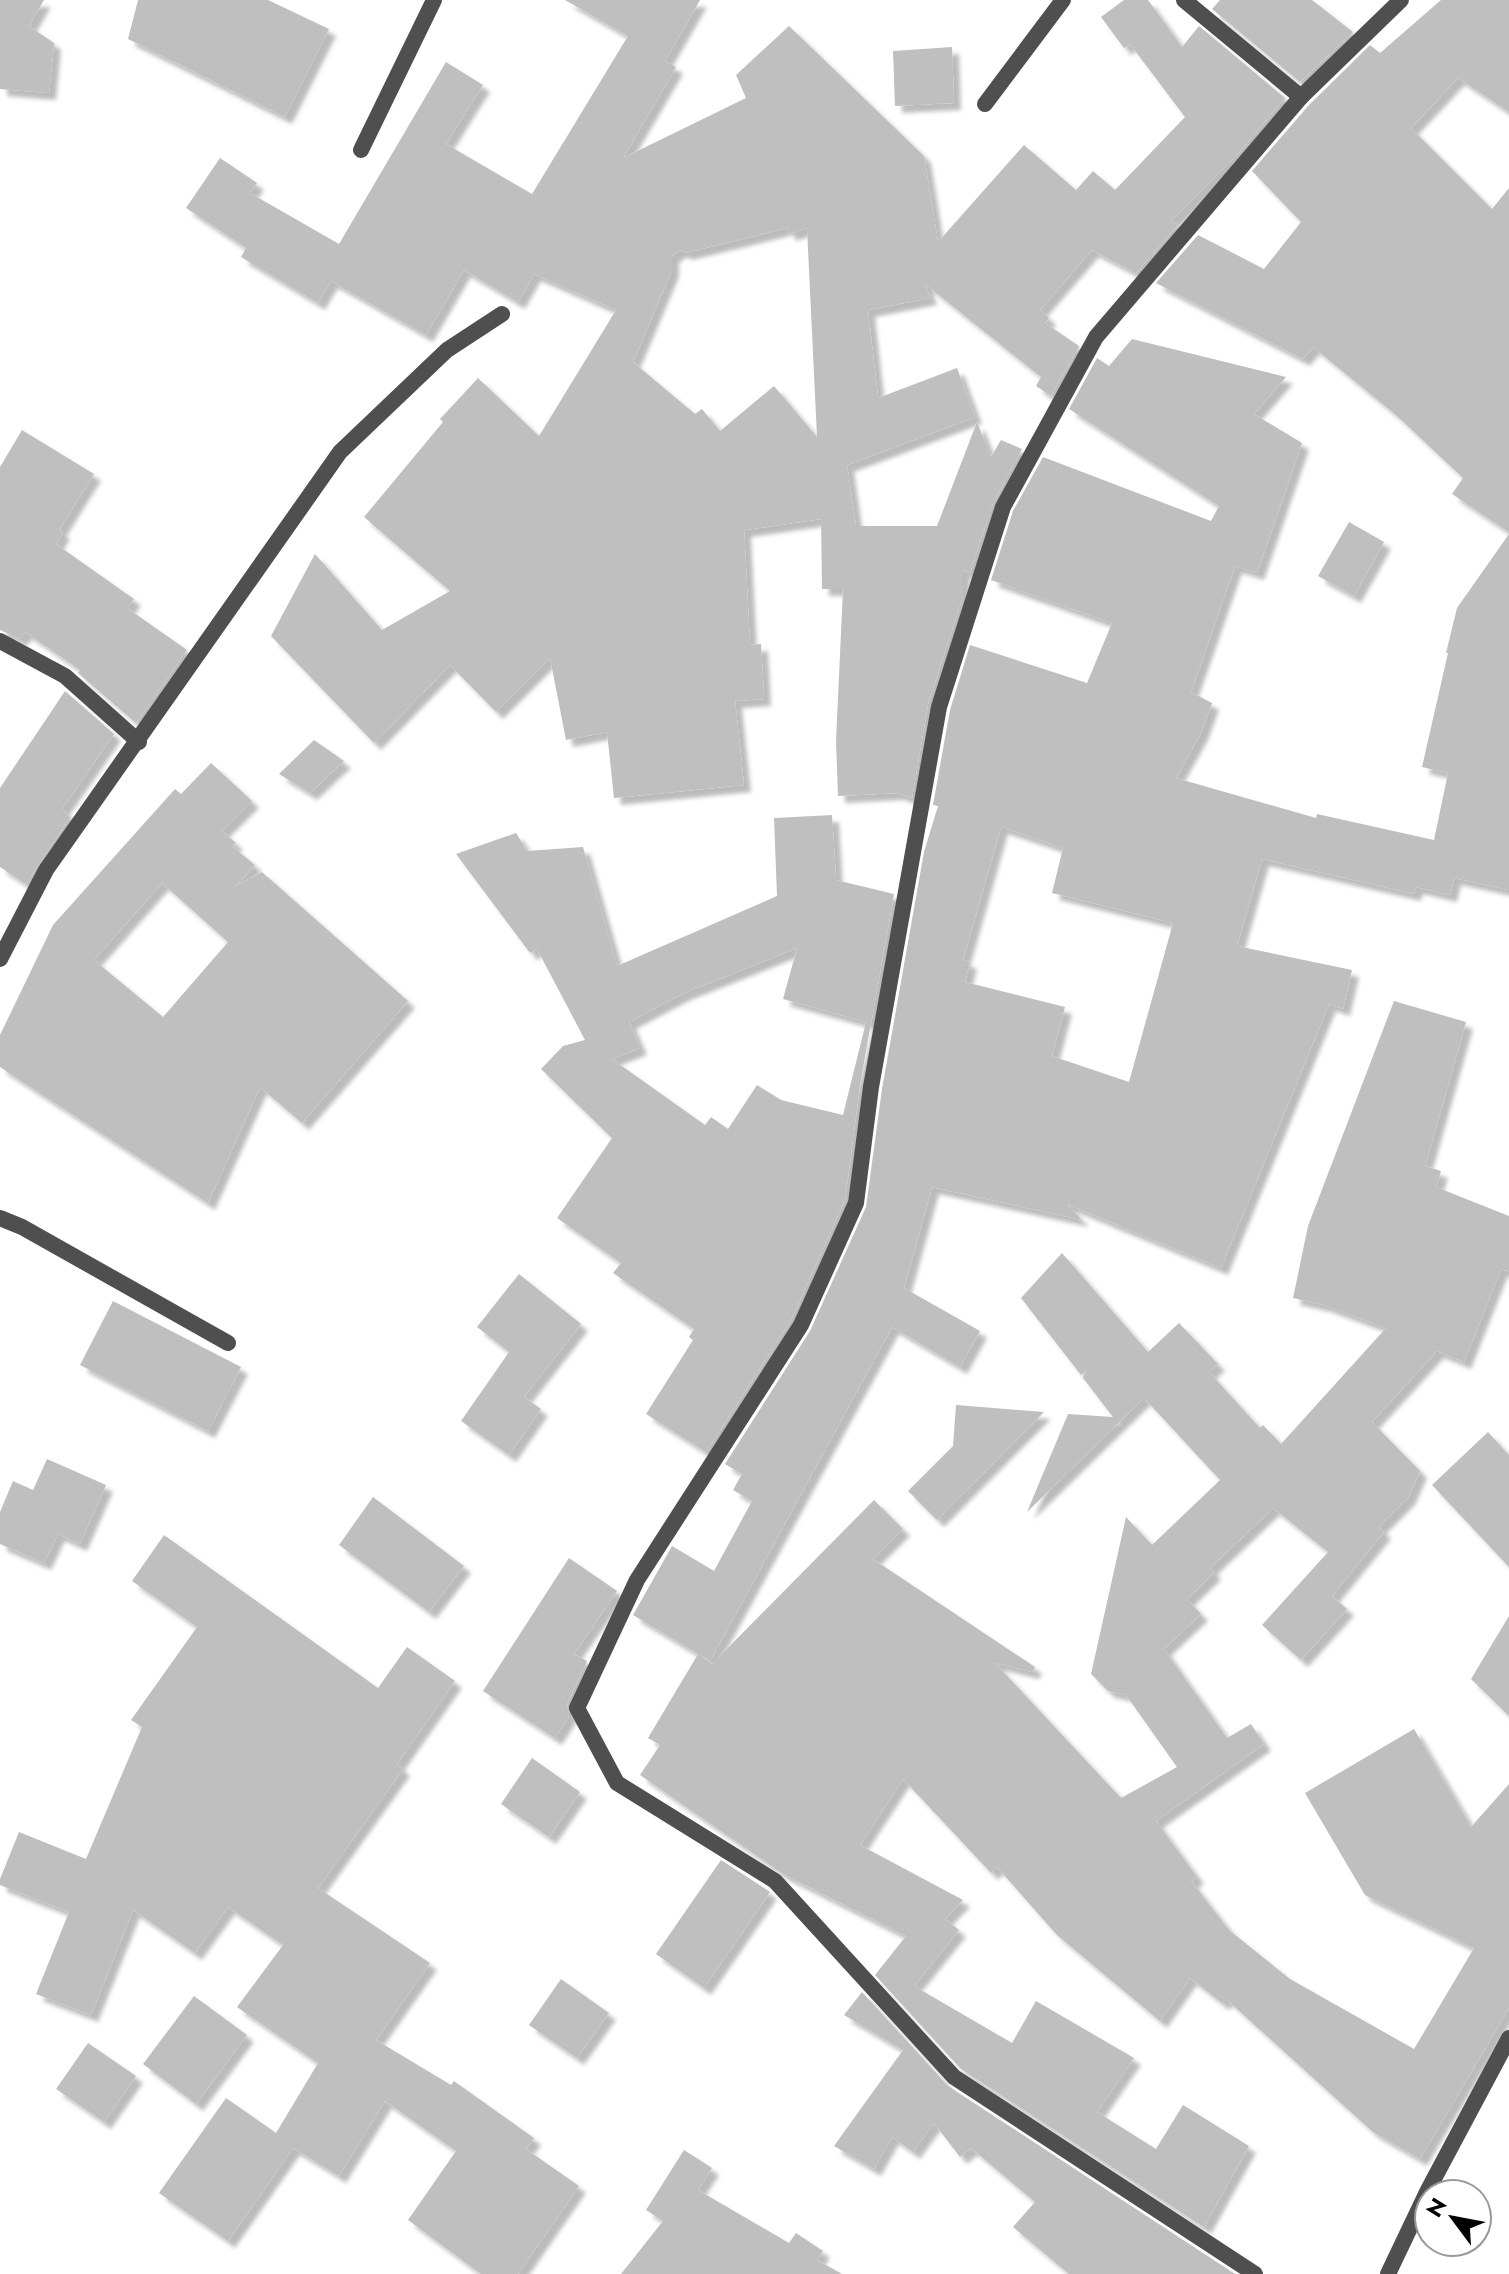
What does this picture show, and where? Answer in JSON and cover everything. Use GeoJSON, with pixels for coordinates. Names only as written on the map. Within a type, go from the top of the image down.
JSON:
{"type":"FeatureCollection","features":[{"type":"Feature","properties":{"kind":"street"},"geometry":{"type":"LineString","coordinates":[[361,150],[434,0]]}},
{"type":"Feature","properties":{"kind":"street"},"geometry":{"type":"LineString","coordinates":[[985,104],[1063,0]]}},
{"type":"Feature","properties":{"kind":"street"},"geometry":{"type":"LineString","coordinates":[[1184,0],[1301,97]]}},
{"type":"Feature","properties":{"kind":"street"},"geometry":{"type":"LineString","coordinates":[[1255,2274],[954,2077],[775,1881],[617,1783],[577,1708],[637,1580],[801,1325],[856,1203],[871,1087],[939,707],[1003,507],[1096,337],[1301,97],[1401,0]]}},
{"type":"Feature","properties":{"kind":"street"},"geometry":{"type":"LineString","coordinates":[[0,959],[46,870],[139,742],[340,452],[447,350],[502,314]]}},
{"type":"Feature","properties":{"kind":"street"},"geometry":{"type":"LineString","coordinates":[[0,641],[65,676],[139,742]]}},
{"type":"Feature","properties":{"kind":"street"},"geometry":{"type":"LineString","coordinates":[[0,1218],[22,1227],[228,1343]]}},
{"type":"Feature","properties":{"kind":"street"},"geometry":{"type":"LineString","coordinates":[[1388,2274],[1509,2038]]}},
{"type":"Feature","properties":{"kind":"building"},"geometry":{"type":"Polygon","coordinates":[[[0,0],[44,0],[29,26],[54,43],[49,93],[0,89],[0,0]]]}},
{"type":"Feature","properties":{"kind":"building"},"geometry":{"type":"Polygon","coordinates":[[[138,0],[268,0],[329,29],[285,117],[128,39],[138,0]]]}},
{"type":"Feature","properties":{"kind":"building"},"geometry":{"type":"Polygon","coordinates":[[[565,0],[700,0],[665,61],[676,67],[623,158],[746,98],[736,75],[789,26],[924,156],[938,242],[1024,145],[1076,190],[1093,171],[1115,190],[1185,117],[1130,44],[1124,48],[1101,17],[1124,0],[1148,0],[1182,47],[1199,26],[1285,98],[1237,155],[1171,221],[1178,225],[1136,273],[1092,250],[1040,310],[1049,318],[1045,323],[1079,346],[1051,396],[1036,386],[1041,377],[925,284],[930,298],[868,310],[878,398],[957,368],[975,417],[847,465],[856,526],[937,526],[977,422],[991,457],[1001,440],[1022,449],[993,503],[970,573],[963,570],[963,596],[928,704],[912,798],[897,793],[838,796],[836,741],[843,589],[822,589],[821,519],[744,530],[750,645],[761,644],[764,699],[735,701],[744,785],[614,798],[607,732],[566,740],[550,658],[496,712],[450,665],[374,743],[271,636],[315,554],[382,630],[450,591],[364,517],[443,422],[440,419],[478,378],[539,436],[616,310],[534,274],[518,302],[464,270],[426,335],[331,281],[318,303],[241,257],[246,248],[186,208],[220,158],[257,183],[250,193],[339,244],[446,62],[483,85],[446,144],[532,194],[628,36],[565,0]],[[787,228],[685,253],[680,250],[672,256],[672,270],[633,362],[695,414],[702,409],[720,431],[774,386],[817,437],[807,228],[789,234],[787,228]]]}},
{"type":"Feature","properties":{"kind":"building"},"geometry":{"type":"Polygon","coordinates":[[[1220,0],[1312,0],[1353,32],[1300,82],[1212,9],[1220,0]]]}},
{"type":"Feature","properties":{"kind":"building"},"geometry":{"type":"Polygon","coordinates":[[[1441,0],[1509,0],[1509,112],[1458,78],[1411,128],[1492,209],[1509,188],[1509,532],[1452,494],[1463,478],[1396,415],[1313,347],[1303,359],[1156,283],[1198,235],[1264,269],[1301,222],[1252,171],[1309,105],[1370,45],[1380,53],[1441,0]]]}},
{"type":"Feature","properties":{"kind":"building"},"geometry":{"type":"Polygon","coordinates":[[[952,47],[954,103],[895,106],[893,51],[952,47]]]}},
{"type":"Feature","properties":{"kind":"building"},"geometry":{"type":"Polygon","coordinates":[[[1132,339],[1286,377],[1254,414],[1302,443],[1257,573],[1235,566],[1191,692],[1212,703],[1201,733],[1176,778],[1316,818],[1317,814],[1434,840],[1448,773],[1422,767],[1457,608],[1509,534],[1509,890],[1454,878],[1450,895],[1416,887],[1414,894],[1262,859],[1237,946],[1352,970],[1343,1009],[1329,1004],[1221,1268],[1067,1204],[1082,1220],[932,1187],[904,1288],[980,1331],[960,1367],[892,1327],[710,1661],[633,1615],[672,1546],[714,1571],[752,1501],[733,1490],[742,1474],[725,1464],[810,1331],[866,1207],[882,1089],[924,852],[938,806],[933,805],[950,710],[970,645],[1087,683],[1112,623],[991,580],[1013,511],[1043,457],[1211,521],[1219,506],[1069,409],[1097,358],[1109,366],[1132,339]],[[1001,827],[963,960],[970,962],[965,982],[1065,1007],[1052,1056],[1129,1082],[1173,923],[1052,893],[1063,848],[1001,827]]]}},
{"type":"Feature","properties":{"kind":"building"},"geometry":{"type":"Polygon","coordinates":[[[22,430],[94,474],[59,530],[63,532],[56,544],[134,599],[127,608],[187,650],[136,723],[78,673],[80,670],[25,632],[20,639],[0,630],[0,467],[22,430]]]}},
{"type":"Feature","properties":{"kind":"building"},"geometry":{"type":"Polygon","coordinates":[[[1349,522],[1384,542],[1354,596],[1318,576],[1349,522]]]}},
{"type":"Feature","properties":{"kind":"building"},"geometry":{"type":"Polygon","coordinates":[[[65,691],[114,734],[62,809],[70,817],[26,884],[0,867],[0,788],[65,691]]]}},
{"type":"Feature","properties":{"kind":"building"},"geometry":{"type":"Polygon","coordinates":[[[314,740],[344,761],[310,793],[279,774],[314,740]]]}},
{"type":"Feature","properties":{"kind":"building"},"geometry":{"type":"Polygon","coordinates":[[[211,763],[252,801],[222,831],[236,843],[232,846],[255,865],[234,887],[262,872],[408,1001],[302,1123],[260,1087],[208,1203],[0,1067],[0,1035],[53,925],[175,789],[181,794],[211,763]],[[162,883],[94,960],[163,1017],[228,942],[162,883]]]}},
{"type":"Feature","properties":{"kind":"building"},"geometry":{"type":"Polygon","coordinates":[[[832,815],[836,880],[894,894],[860,1085],[845,1200],[791,1320],[706,1452],[646,1414],[693,1340],[689,1337],[694,1329],[613,1273],[621,1263],[557,1218],[612,1138],[541,1069],[563,1046],[585,1040],[537,949],[530,953],[456,854],[516,833],[527,851],[583,847],[617,966],[777,896],[774,818],[832,815]],[[797,948],[684,993],[629,1022],[640,1048],[612,1059],[705,1125],[711,1117],[728,1129],[757,1085],[781,1100],[843,1115],[866,1022],[783,999],[797,948]]]}},
{"type":"Feature","properties":{"kind":"building"},"geometry":{"type":"Polygon","coordinates":[[[1394,1001],[1466,1022],[1425,1166],[1441,1171],[1436,1187],[1509,1216],[1509,1272],[1501,1269],[1464,1362],[1437,1351],[1372,1422],[1420,1471],[1408,1498],[1379,1527],[1384,1532],[1332,1596],[1347,1609],[1301,1660],[1262,1625],[1328,1552],[1273,1508],[1210,1568],[1214,1573],[1187,1599],[1201,1614],[1164,1649],[1227,1738],[1251,1724],[1264,1744],[1156,1821],[1197,1877],[1191,1881],[1229,1930],[1290,1979],[1414,2049],[1474,1948],[1365,1895],[1305,1793],[1414,1729],[1471,1827],[1509,1784],[1509,2008],[1420,2159],[1373,2132],[1226,1999],[1222,2003],[1190,1978],[1160,2021],[1057,1935],[997,1867],[991,1873],[903,1779],[860,1845],[963,1900],[945,1919],[959,1930],[914,1986],[1012,2043],[1036,2001],[1134,2058],[1097,2112],[1156,2149],[1183,2105],[1249,2146],[1204,2227],[961,2069],[875,1975],[906,1936],[783,1874],[640,1775],[660,1745],[648,1738],[698,1654],[712,1664],[874,1500],[903,1529],[873,1559],[1035,1667],[1032,1672],[995,1663],[1121,1798],[1177,1767],[1126,1695],[1108,1691],[1091,1674],[1126,1517],[1152,1545],[1220,1480],[1144,1398],[1027,1512],[1068,1414],[1113,1417],[1083,1378],[1087,1369],[1081,1375],[1021,1298],[1062,1253],[1148,1352],[1179,1323],[1218,1364],[1209,1372],[1260,1428],[1263,1425],[1281,1444],[1386,1328],[1324,1305],[1293,1298],[1308,1226],[1394,1001]]]}},
{"type":"Feature","properties":{"kind":"building"},"geometry":{"type":"Polygon","coordinates":[[[519,1274],[581,1324],[524,1397],[541,1409],[509,1455],[461,1421],[509,1352],[477,1327],[519,1274]]]}},
{"type":"Feature","properties":{"kind":"building"},"geometry":{"type":"Polygon","coordinates":[[[113,1301],[241,1367],[208,1431],[80,1365],[113,1301]]]}},
{"type":"Feature","properties":{"kind":"building"},"geometry":{"type":"Polygon","coordinates":[[[956,1405],[1044,1412],[937,1520],[908,1491],[953,1446],[956,1405]]]}},
{"type":"Feature","properties":{"kind":"building"},"geometry":{"type":"Polygon","coordinates":[[[1488,1432],[1509,1455],[1509,1567],[1432,1485],[1488,1432]]]}},
{"type":"Feature","properties":{"kind":"building"},"geometry":{"type":"Polygon","coordinates":[[[47,1459],[106,1485],[80,1544],[58,1534],[44,1563],[0,1544],[0,1512],[13,1481],[33,1490],[47,1459]]]}},
{"type":"Feature","properties":{"kind":"building"},"geometry":{"type":"Polygon","coordinates":[[[373,1497],[464,1566],[429,1612],[339,1545],[373,1497]]]}},
{"type":"Feature","properties":{"kind":"building"},"geometry":{"type":"Polygon","coordinates":[[[164,1535],[378,1688],[407,1647],[455,1681],[397,1764],[403,1769],[318,1888],[430,1963],[376,2040],[451,2085],[454,2081],[534,2138],[526,2149],[579,2186],[518,2274],[481,2274],[408,2220],[456,2151],[385,2101],[339,2176],[293,2148],[228,2241],[159,2193],[226,2098],[276,2133],[318,2063],[237,2007],[283,1945],[228,1907],[195,1953],[133,1910],[91,2015],[36,1994],[69,1912],[0,1885],[0,1879],[19,1832],[86,1859],[142,1727],[131,1720],[197,1627],[132,1581],[164,1535]]]}},
{"type":"Feature","properties":{"kind":"building"},"geometry":{"type":"Polygon","coordinates":[[[569,1558],[617,1591],[574,1654],[587,1661],[567,1704],[569,1716],[555,1738],[483,1691],[569,1558]]]}},
{"type":"Feature","properties":{"kind":"building"},"geometry":{"type":"Polygon","coordinates":[[[1509,1616],[1509,1716],[1471,1679],[1509,1616]]]}},
{"type":"Feature","properties":{"kind":"building"},"geometry":{"type":"Polygon","coordinates":[[[532,1758],[580,1792],[549,1837],[501,1804],[532,1758]]]}},
{"type":"Feature","properties":{"kind":"building"},"geometry":{"type":"Polygon","coordinates":[[[721,1860],[770,1892],[704,1988],[656,1954],[721,1860]]]}},
{"type":"Feature","properties":{"kind":"building"},"geometry":{"type":"Polygon","coordinates":[[[561,1979],[609,2013],[577,2058],[529,2025],[561,1979]]]}},
{"type":"Feature","properties":{"kind":"building"},"geometry":{"type":"Polygon","coordinates":[[[862,1992],[948,2086],[1235,2274],[1069,2274],[1013,2227],[1035,2202],[971,2148],[960,2157],[934,2123],[913,2152],[892,2137],[874,2169],[834,2146],[903,2050],[844,2015],[862,1992]]]}},
{"type":"Feature","properties":{"kind":"building"},"geometry":{"type":"Polygon","coordinates":[[[194,1996],[247,2035],[196,2104],[143,2064],[194,1996]]]}},
{"type":"Feature","properties":{"kind":"building"},"geometry":{"type":"Polygon","coordinates":[[[88,2043],[136,2076],[104,2122],[56,2089],[88,2043]]]}},
{"type":"Feature","properties":{"kind":"building"},"geometry":{"type":"Polygon","coordinates":[[[684,2150],[712,2168],[698,2190],[789,2243],[796,2233],[823,2251],[817,2260],[842,2274],[621,2274],[663,2221],[646,2210],[684,2150]]]}}]}
